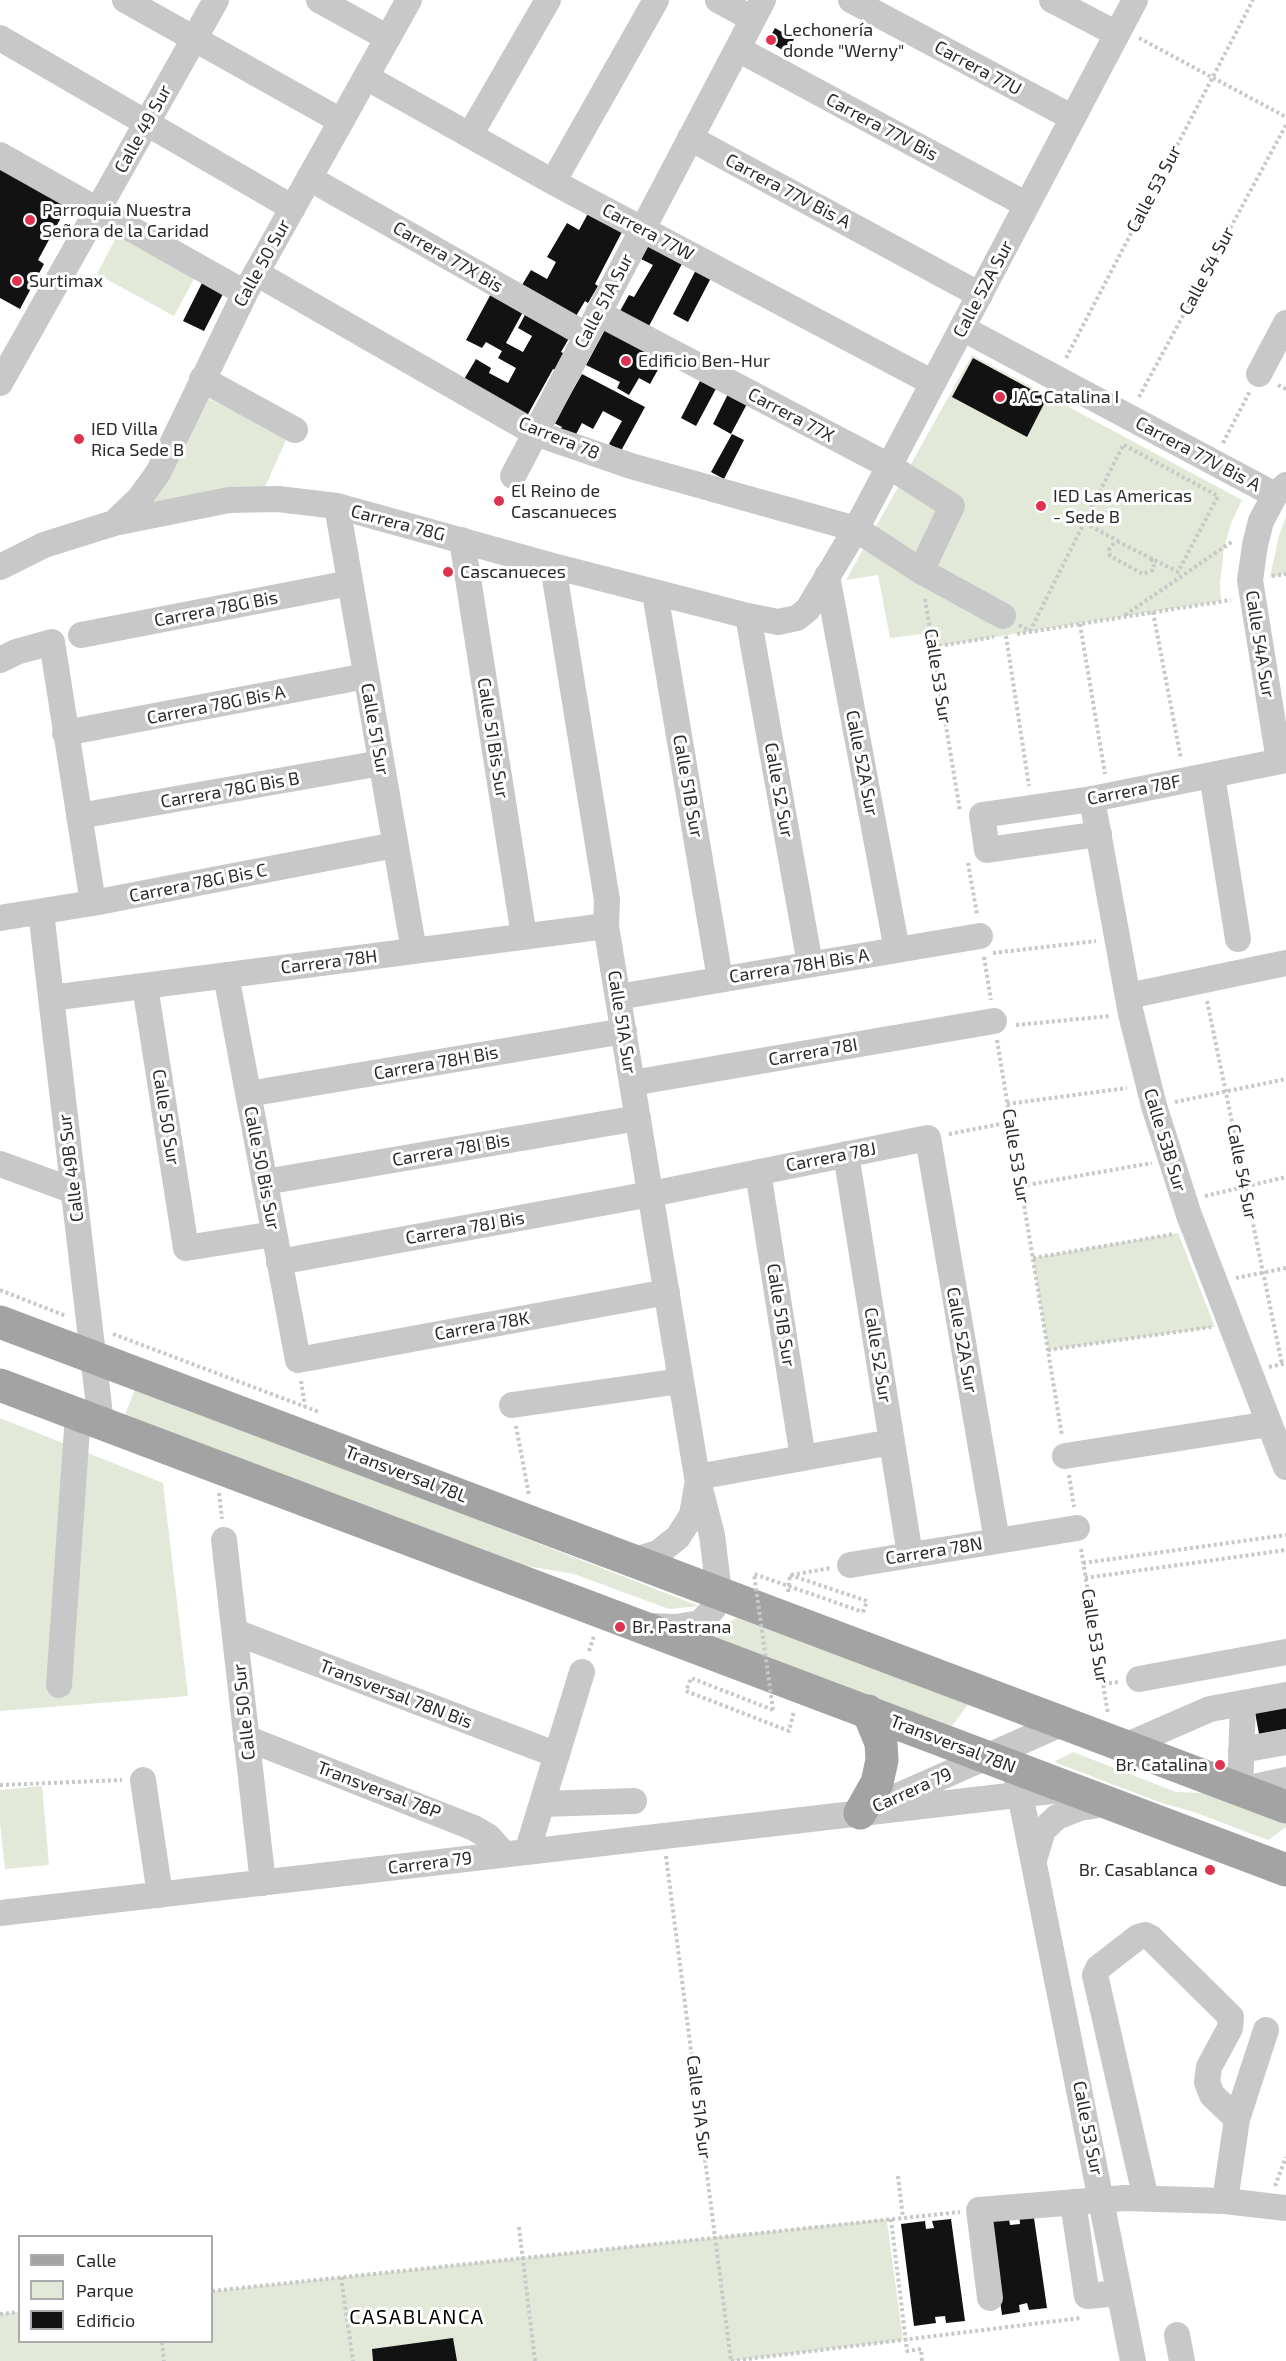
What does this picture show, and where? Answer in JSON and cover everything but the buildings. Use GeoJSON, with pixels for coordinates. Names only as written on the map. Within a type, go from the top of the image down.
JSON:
{"type":"FeatureCollection","features":[{"type":"Feature","properties":{"kind":"main road","name":"Transversal 78L"},"geometry":{"type":"LineString","coordinates":[[0,1322],[719,1592]]}},
{"type":"Feature","properties":{"kind":"main road"},"geometry":{"type":"LineString","coordinates":[[0,1385],[639,1626]]}},
{"type":"Feature","properties":{"kind":"main road"},"geometry":{"type":"LineString","coordinates":[[719,1592],[1286,1807]]}},
{"type":"Feature","properties":{"kind":"main road","name":"Transversal 78N"},"geometry":{"type":"LineString","coordinates":[[639,1626],[867,1712],[1008,1773],[1073,1789],[1280,1862]]}},
{"type":"Feature","properties":{"kind":"main road"},"geometry":{"type":"LineString","coordinates":[[860,1813],[878,1783],[882,1760],[877,1731],[867,1712]]}},
{"type":"Feature","properties":{"kind":"street"},"geometry":{"type":"LineString","coordinates":[[126,0],[341,122]]}},
{"type":"Feature","properties":{"kind":"street","name":"Calle 49 Sur"},"geometry":{"type":"LineString","coordinates":[[0,383],[216,0]]}},
{"type":"Feature","properties":{"kind":"street"},"geometry":{"type":"LineString","coordinates":[[319,0],[388,38]]}},
{"type":"Feature","properties":{"kind":"street","name":"Calle 50 Sur"},"geometry":{"type":"LineString","coordinates":[[114,523],[139,500],[154,480],[250,283],[409,0]]}},
{"type":"Feature","properties":{"kind":"street"},"geometry":{"type":"LineString","coordinates":[[470,135],[549,0]]}},
{"type":"Feature","properties":{"kind":"street"},"geometry":{"type":"LineString","coordinates":[[553,182],[656,0]]}},
{"type":"Feature","properties":{"kind":"street"},"geometry":{"type":"LineString","coordinates":[[718,0],[758,10]]}},
{"type":"Feature","properties":{"kind":"street","name":"Carrera 77U"},"geometry":{"type":"LineString","coordinates":[[851,0],[1073,118]]}},
{"type":"Feature","properties":{"kind":"street"},"geometry":{"type":"LineString","coordinates":[[1052,0],[1118,31]]}},
{"type":"Feature","properties":{"kind":"street","name":"Calle 52A Sur"},"geometry":{"type":"LineString","coordinates":[[797,618],[808,609],[856,529],[1135,0]]}},
{"type":"Feature","properties":{"kind":"street","name":"Calle 51A Sur"},"geometry":{"type":"LineString","coordinates":[[513,476],[758,10]]}},
{"type":"Feature","properties":{"kind":"street"},"geometry":{"type":"LineString","coordinates":[[0,39],[293,208]]}},
{"type":"Feature","properties":{"kind":"street","name":"Carrera 77V Bis"},"geometry":{"type":"LineString","coordinates":[[738,49],[1027,205]]}},
{"type":"Feature","properties":{"kind":"street","name":"Carrera 77W"},"geometry":{"type":"LineString","coordinates":[[366,77],[553,182],[933,383]]}},
{"type":"Feature","properties":{"kind":"street","name":"Carrera 77V Bis A"},"geometry":{"type":"LineString","coordinates":[[690,138],[980,295]]}},
{"type":"Feature","properties":{"kind":"street","name":"Carrera 78"},"geometry":{"type":"LineString","coordinates":[[0,155],[98,209],[250,283],[536,433],[631,466],[856,529],[1004,626]]}},
{"type":"Feature","properties":{"kind":"street","name":"Carrera 77X Bis"},"geometry":{"type":"LineString","coordinates":[[309,178],[592,324]]}},
{"type":"Feature","properties":{"kind":"street"},"geometry":{"type":"LineString","coordinates":[[1259,375],[1286,323]]}},
{"type":"Feature","properties":{"kind":"street","name":"Carrera 77X"},"geometry":{"type":"LineString","coordinates":[[592,324],[889,466],[952,506],[921,571]]}},
{"type":"Feature","properties":{"kind":"street","name":"Carrera 77V Bis A"},"geometry":{"type":"LineString","coordinates":[[962,328],[1213,462],[1281,490]]}},
{"type":"Feature","properties":{"kind":"street"},"geometry":{"type":"LineString","coordinates":[[202,379],[295,430]]}},
{"type":"Feature","properties":{"kind":"street","name":"Calle 54A Sur"},"geometry":{"type":"LineString","coordinates":[[1281,490],[1261,521],[1250,580],[1283,760]]}},
{"type":"Feature","properties":{"kind":"street","name":"Carrera 78G"},"geometry":{"type":"LineString","coordinates":[[0,567],[44,545],[114,523],[229,500],[278,499],[337,506],[553,566],[748,616],[778,621],[797,618]]}},
{"type":"Feature","properties":{"kind":"street","name":"Calle 51 Sur"},"geometry":{"type":"LineString","coordinates":[[337,506],[414,951]]}},
{"type":"Feature","properties":{"kind":"street","name":"Calle 51 Bis Sur"},"geometry":{"type":"LineString","coordinates":[[462,540],[524,936]]}},
{"type":"Feature","properties":{"kind":"street","name":"Calle 51A Sur"},"geometry":{"type":"LineString","coordinates":[[553,566],[607,900],[606,926],[681,1381],[698,1477],[712,1535],[719,1592]]}},
{"type":"Feature","properties":{"kind":"street","name":"Calle 52A Sur"},"geometry":{"type":"LineString","coordinates":[[827,576],[897,950]]}},
{"type":"Feature","properties":{"kind":"street","name":"Carrera 78G Bis"},"geometry":{"type":"LineString","coordinates":[[81,635],[350,583]]}},
{"type":"Feature","properties":{"kind":"street","name":"Calle 51B Sur"},"geometry":{"type":"LineString","coordinates":[[655,593],[720,979]]}},
{"type":"Feature","properties":{"kind":"street","name":"Calle 52 Sur"},"geometry":{"type":"LineString","coordinates":[[748,616],[810,964]]}},
{"type":"Feature","properties":{"kind":"street"},"geometry":{"type":"LineString","coordinates":[[0,660],[16,652],[51,642],[93,903]]}},
{"type":"Feature","properties":{"kind":"street","name":"Carrera 78G Bis A"},"geometry":{"type":"LineString","coordinates":[[66,733],[366,676]]}},
{"type":"Feature","properties":{"kind":"street","name":"Carrera 78F"},"geometry":{"type":"LineString","coordinates":[[971,815],[1101,798],[1283,760]]}},
{"type":"Feature","properties":{"kind":"street","name":"Carrera 78G Bis B"},"geometry":{"type":"LineString","coordinates":[[79,816],[381,763]]}},
{"type":"Feature","properties":{"kind":"street"},"geometry":{"type":"LineString","coordinates":[[1212,775],[1238,939]]}},
{"type":"Feature","properties":{"kind":"street","name":"Calle 53B Sur"},"geometry":{"type":"LineString","coordinates":[[1101,798],[1099,834],[1130,1005],[1151,1096],[1194,1230],[1286,1467]]}},
{"type":"Feature","properties":{"kind":"street"},"geometry":{"type":"LineString","coordinates":[[971,815],[977,851],[1099,834]]}},
{"type":"Feature","properties":{"kind":"street","name":"Carrera 78G Bis C"},"geometry":{"type":"LineString","coordinates":[[0,918],[93,903],[395,845]]}},
{"type":"Feature","properties":{"kind":"street","name":"Calle 49B Sur"},"geometry":{"type":"LineString","coordinates":[[41,912],[94,1356],[59,1685]]}},
{"type":"Feature","properties":{"kind":"street","name":"Carrera 78H"},"geometry":{"type":"LineString","coordinates":[[51,998],[606,926]]}},
{"type":"Feature","properties":{"kind":"street","name":"Carrera 78H Bis A"},"geometry":{"type":"LineString","coordinates":[[618,997],[897,950],[982,945]]}},
{"type":"Feature","properties":{"kind":"street"},"geometry":{"type":"LineString","coordinates":[[1130,1005],[1203,980],[1286,963]]}},
{"type":"Feature","properties":{"kind":"street","name":"Calle 50 Bis Sur"},"geometry":{"type":"LineString","coordinates":[[226,975],[298,1360]]}},
{"type":"Feature","properties":{"kind":"street","name":"Calle 50 Sur"},"geometry":{"type":"LineString","coordinates":[[145,986],[186,1248],[274,1233]]}},
{"type":"Feature","properties":{"kind":"street","name":"Carrera 78I"},"geometry":{"type":"LineString","coordinates":[[632,1083],[995,1024]]}},
{"type":"Feature","properties":{"kind":"street","name":"Carrera 78H Bis"},"geometry":{"type":"LineString","coordinates":[[248,1094],[624,1031]]}},
{"type":"Feature","properties":{"kind":"street","name":"Carrera 78I Bis"},"geometry":{"type":"LineString","coordinates":[[265,1182],[638,1118]]}},
{"type":"Feature","properties":{"kind":"street","name":"Calle 52A Sur"},"geometry":{"type":"LineString","coordinates":[[928,1138],[997,1541]]}},
{"type":"Feature","properties":{"kind":"street","name":"Carrera 78J"},"geometry":{"type":"LineString","coordinates":[[651,1194],[928,1138]]}},
{"type":"Feature","properties":{"kind":"street","name":"Calle 52 Sur"},"geometry":{"type":"LineString","coordinates":[[846,1154],[910,1555]]}},
{"type":"Feature","properties":{"kind":"street"},"geometry":{"type":"LineString","coordinates":[[0,1164],[74,1191]]}},
{"type":"Feature","properties":{"kind":"street","name":"Calle 51B Sur"},"geometry":{"type":"LineString","coordinates":[[758,1172],[803,1458]]}},
{"type":"Feature","properties":{"kind":"street","name":"Carrera 78J Bis"},"geometry":{"type":"LineString","coordinates":[[279,1262],[651,1194]]}},
{"type":"Feature","properties":{"kind":"street","name":"Carrera 78K"},"geometry":{"type":"LineString","coordinates":[[298,1360],[667,1292]]}},
{"type":"Feature","properties":{"kind":"street"},"geometry":{"type":"LineString","coordinates":[[512,1405],[681,1381]]}},
{"type":"Feature","properties":{"kind":"street"},"geometry":{"type":"LineString","coordinates":[[1065,1456],[1269,1424]]}},
{"type":"Feature","properties":{"kind":"street"},"geometry":{"type":"LineString","coordinates":[[698,1477],[892,1442]]}},
{"type":"Feature","properties":{"kind":"street","name":"Calle 51A Sur"},"geometry":{"type":"LineString","coordinates":[[635,1560],[658,1552],[682,1532],[696,1503],[698,1477]]}},
{"type":"Feature","properties":{"kind":"street","name":"Carrera 78N"},"geometry":{"type":"LineString","coordinates":[[850,1565],[1077,1528]]}},
{"type":"Feature","properties":{"kind":"street","name":"Calle 50 Sur"},"geometry":{"type":"LineString","coordinates":[[224,1540],[263,1883]]}},
{"type":"Feature","properties":{"kind":"street"},"geometry":{"type":"LineString","coordinates":[[639,1626],[676,1627],[700,1623],[713,1609],[719,1592]]}},
{"type":"Feature","properties":{"kind":"street","name":"Transversal 78N Bis"},"geometry":{"type":"LineString","coordinates":[[235,1632],[557,1755]]}},
{"type":"Feature","properties":{"kind":"street"},"geometry":{"type":"LineString","coordinates":[[1139,1679],[1286,1652]]}},
{"type":"Feature","properties":{"kind":"street"},"geometry":{"type":"LineString","coordinates":[[515,1853],[542,1804],[582,1672]]}},
{"type":"Feature","properties":{"kind":"street"},"geometry":{"type":"LineString","coordinates":[[1118,1744],[1210,1708],[1286,1695]]}},
{"type":"Feature","properties":{"kind":"street"},"geometry":{"type":"LineString","coordinates":[[1243,1703],[1240,1790],[1286,1780]]}},
{"type":"Feature","properties":{"kind":"street","name":"Carrera 79"},"geometry":{"type":"LineString","coordinates":[[0,1913],[860,1813],[1008,1773],[1064,1723]]}},
{"type":"Feature","properties":{"kind":"street","name":"Transversal 78P"},"geometry":{"type":"LineString","coordinates":[[246,1738],[474,1828],[515,1853]]}},
{"type":"Feature","properties":{"kind":"street"},"geometry":{"type":"LineString","coordinates":[[1241,1750],[1286,1742]]}},
{"type":"Feature","properties":{"kind":"street","name":"Carrera 79"},"geometry":{"type":"LineString","coordinates":[[860,1813],[1008,1773]]}},
{"type":"Feature","properties":{"kind":"street","name":"Calle 53 Sur"},"geometry":{"type":"LineString","coordinates":[[1008,1773],[1034,1860],[1133,2361]]}},
{"type":"Feature","properties":{"kind":"street"},"geometry":{"type":"LineString","coordinates":[[143,1780],[160,1895]]}},
{"type":"Feature","properties":{"kind":"street"},"geometry":{"type":"LineString","coordinates":[[542,1804],[634,1801]]}},
{"type":"Feature","properties":{"kind":"street","name":"Calle 53 Sur"},"geometry":{"type":"LineString","coordinates":[[1034,1860],[1039,1839],[1049,1822],[1069,1811],[1111,1803]]}},
{"type":"Feature","properties":{"kind":"street"},"geometry":{"type":"LineString","coordinates":[[1146,2199],[1095,1976],[1098,1968],[1138,1937],[1145,1935],[1151,1938],[1223,2007],[1231,2018],[1230,2028],[1209,2067],[1207,2082],[1212,2095],[1238,2119]]}},
{"type":"Feature","properties":{"kind":"street"},"geometry":{"type":"LineString","coordinates":[[1225,2201],[1238,2119],[1266,2030]]}},
{"type":"Feature","properties":{"kind":"street"},"geometry":{"type":"LineString","coordinates":[[990,2298],[979,2210],[1101,2200],[1146,2199],[1225,2201],[1277,2207]]}},
{"type":"Feature","properties":{"kind":"street"},"geometry":{"type":"LineString","coordinates":[[1073,2202],[1087,2296],[1121,2302]]}},
{"type":"Feature","properties":{"kind":"street"},"geometry":{"type":"LineString","coordinates":[[1177,2335],[1182,2361]]}},
{"type":"Feature","properties":{"kind":"path","name":"Calle 53 Sur"},"geometry":{"type":"LineString","coordinates":[[1056,378],[1252,0]]}},
{"type":"Feature","properties":{"kind":"path"},"geometry":{"type":"LineString","coordinates":[[1118,31],[1212,77],[1286,117]]}},
{"type":"Feature","properties":{"kind":"path","name":"Calle 54 Sur"},"geometry":{"type":"LineString","coordinates":[[1030,631],[1124,445],[1132,418],[1286,125]]}},
{"type":"Feature","properties":{"kind":"path"},"geometry":{"type":"LineString","coordinates":[[1213,462],[1259,375]]}},
{"type":"Feature","properties":{"kind":"path"},"geometry":{"type":"LineString","coordinates":[[1085,523],[1178,572],[1218,496],[1124,445]]}},
{"type":"Feature","properties":{"kind":"path"},"geometry":{"type":"LineString","coordinates":[[1122,617],[1261,521]]}},
{"type":"Feature","properties":{"kind":"path"},"geometry":{"type":"LineString","coordinates":[[1119,542],[1110,547],[1110,556],[1143,574],[1153,570],[1154,563],[1151,559]]}},
{"type":"Feature","properties":{"kind":"path","name":"Calle 53 Sur"},"geometry":{"type":"LineString","coordinates":[[921,571],[933,647],[971,815]]}},
{"type":"Feature","properties":{"kind":"path"},"geometry":{"type":"LineString","coordinates":[[933,647],[1004,626],[1030,631],[1252,597]]}},
{"type":"Feature","properties":{"kind":"path"},"geometry":{"type":"LineString","coordinates":[[1153,612],[1185,781]]}},
{"type":"Feature","properties":{"kind":"path"},"geometry":{"type":"LineString","coordinates":[[1080,624],[1101,798]]}},
{"type":"Feature","properties":{"kind":"path"},"geometry":{"type":"LineString","coordinates":[[1004,626],[1032,808]]}},
{"type":"Feature","properties":{"kind":"path","name":"Calle 53 Sur"},"geometry":{"type":"LineString","coordinates":[[977,851],[982,945],[1085,1578],[1118,1744]]}},
{"type":"Feature","properties":{"kind":"path"},"geometry":{"type":"LineString","coordinates":[[982,945],[1117,939]]}},
{"type":"Feature","properties":{"kind":"path","name":"Calle 54 Sur"},"geometry":{"type":"LineString","coordinates":[[1203,980],[1282,1364]]}},
{"type":"Feature","properties":{"kind":"path"},"geometry":{"type":"LineString","coordinates":[[995,1024],[1130,1005]]}},
{"type":"Feature","properties":{"kind":"path"},"geometry":{"type":"LineString","coordinates":[[1008,1104],[1226,1091],[1286,1079]]}},
{"type":"Feature","properties":{"kind":"path"},"geometry":{"type":"LineString","coordinates":[[928,1138],[1011,1122]]}},
{"type":"Feature","properties":{"kind":"path"},"geometry":{"type":"LineString","coordinates":[[1021,1186],[1170,1160]]}},
{"type":"Feature","properties":{"kind":"path"},"geometry":{"type":"LineString","coordinates":[[1184,1201],[1286,1177]]}},
{"type":"Feature","properties":{"kind":"path"},"geometry":{"type":"LineString","coordinates":[[1033,1258],[1194,1230]]}},
{"type":"Feature","properties":{"kind":"path"},"geometry":{"type":"LineString","coordinates":[[1214,1283],[1286,1268]]}},
{"type":"Feature","properties":{"kind":"path"},"geometry":{"type":"LineString","coordinates":[[1048,1350],[1230,1324]]}},
{"type":"Feature","properties":{"kind":"path"},"geometry":{"type":"LineString","coordinates":[[298,1360],[306,1417]]}},
{"type":"Feature","properties":{"kind":"path"},"geometry":{"type":"LineString","coordinates":[[512,1405],[530,1502]]}},
{"type":"Feature","properties":{"kind":"path"},"geometry":{"type":"LineString","coordinates":[[216,1467],[224,1540]]}},
{"type":"Feature","properties":{"kind":"path"},"geometry":{"type":"LineString","coordinates":[[1083,1563],[1286,1535]]}},
{"type":"Feature","properties":{"kind":"path"},"geometry":{"type":"LineString","coordinates":[[1085,1578],[1286,1550]]}},
{"type":"Feature","properties":{"kind":"path"},"geometry":{"type":"LineString","coordinates":[[789,1731],[686,1691],[691,1678],[773,1710],[754,1574],[863,1612],[867,1600],[790,1575],[850,1565]]}},
{"type":"Feature","properties":{"kind":"path"},"geometry":{"type":"LineString","coordinates":[[0,1785],[143,1780]]}},
{"type":"Feature","properties":{"kind":"path","name":"Calle 51A Sur"},"geometry":{"type":"LineString","coordinates":[[666,1854],[731,2361]]}},
{"type":"Feature","properties":{"kind":"path"},"geometry":{"type":"LineString","coordinates":[[1277,2207],[1286,2157]]}},
{"type":"Feature","properties":{"kind":"path"},"geometry":{"type":"LineString","coordinates":[[898,2176],[903,2218]]}},
{"type":"Feature","properties":{"kind":"path"},"geometry":{"type":"LineString","coordinates":[[213,2291],[979,2210]]}},
{"type":"Feature","properties":{"kind":"path"},"geometry":{"type":"LineString","coordinates":[[891,2219],[907,2351],[921,2349],[922,2361]]}},
{"type":"Feature","properties":{"kind":"path"},"geometry":{"type":"LineString","coordinates":[[519,2227],[535,2361]]}},
{"type":"Feature","properties":{"kind":"path"},"geometry":{"type":"LineString","coordinates":[[341,2277],[353,2361]]}},
{"type":"Feature","properties":{"kind":"path"},"geometry":{"type":"LineString","coordinates":[[731,2361],[906,2340],[1121,2302]]}},
{"type":"Feature","properties":{"kind":"path"},"geometry":{"type":"LineString","coordinates":[[0,2314],[18,2312]]}},
{"type":"Feature","properties":{"kind":"path"},"geometry":{"type":"LineString","coordinates":[[162,2343],[164,2361]]}},
{"type":"Feature","properties":{"kind":"green space"},"geometry":{"type":"Polygon","coordinates":[[[118,234],[195,277],[174,316],[97,274],[118,234]]]}},
{"type":"Feature","properties":{"kind":"green space"},"geometry":{"type":"Polygon","coordinates":[[[972,355],[1242,500],[1231,523],[1224,548],[1220,582],[1221,601],[933,647],[930,633],[890,638],[878,575],[846,580],[972,355]]]}},
{"type":"Feature","properties":{"kind":"green space"},"geometry":{"type":"Polygon","coordinates":[[[206,397],[287,438],[265,487],[145,507],[162,490],[172,472],[206,397]]]}},
{"type":"Feature","properties":{"kind":"green space"},"geometry":{"type":"Polygon","coordinates":[[[1286,517],[1286,574],[1270,577],[1279,535],[1286,517]]]}},
{"type":"Feature","properties":{"kind":"green space"},"geometry":{"type":"Polygon","coordinates":[[[1178,1233],[1215,1327],[1048,1350],[1033,1258],[1178,1233]]]}},
{"type":"Feature","properties":{"kind":"green space"},"geometry":{"type":"Polygon","coordinates":[[[136,1387],[699,1606],[669,1609],[574,1574],[503,1562],[125,1415],[136,1387]]]}},
{"type":"Feature","properties":{"kind":"green space"},"geometry":{"type":"Polygon","coordinates":[[[0,1418],[163,1483],[188,1696],[0,1711],[0,1418]]]}},
{"type":"Feature","properties":{"kind":"green space"},"geometry":{"type":"Polygon","coordinates":[[[737,1618],[969,1703],[952,1726],[702,1636],[737,1618]]]}},
{"type":"Feature","properties":{"kind":"green space"},"geometry":{"type":"Polygon","coordinates":[[[1073,1752],[1176,1792],[1206,1793],[1286,1822],[1286,1827],[1268,1840],[1054,1762],[1073,1752]]]}},
{"type":"Feature","properties":{"kind":"green space"},"geometry":{"type":"Polygon","coordinates":[[[42,1786],[49,1865],[5,1869],[0,1824],[0,1790],[42,1786]]]}},
{"type":"Feature","properties":{"kind":"green space"},"geometry":{"type":"Polygon","coordinates":[[[886,2214],[903,2340],[732,2361],[0,2361],[0,2314],[18,2312],[18,2343],[213,2343],[213,2291],[886,2219],[886,2214]]]}},
{"type":"Feature","properties":{"kind":"place","name":"Lechonería donde \"Werny\""},"geometry":{"type":"Point","coordinates":[771,40]}},
{"type":"Feature","properties":{"kind":"place","name":"Parroquia Nuestra Señora de la Caridad"},"geometry":{"type":"Point","coordinates":[30,220]}},
{"type":"Feature","properties":{"kind":"place","name":"Surtimax"},"geometry":{"type":"Point","coordinates":[17,281]}},
{"type":"Feature","properties":{"kind":"place","name":"Edificio Ben-Hur"},"geometry":{"type":"Point","coordinates":[626,361]}},
{"type":"Feature","properties":{"kind":"place","name":"JAC Catalina I"},"geometry":{"type":"Point","coordinates":[1000,397]}},
{"type":"Feature","properties":{"kind":"place","name":"IED Villa Rica Sede B"},"geometry":{"type":"Point","coordinates":[79,439]}},
{"type":"Feature","properties":{"kind":"place","name":"El Reino de Cascanueces"},"geometry":{"type":"Point","coordinates":[499,501]}},
{"type":"Feature","properties":{"kind":"place","name":"IED Las Americas - Sede B"},"geometry":{"type":"Point","coordinates":[1041,506]}},
{"type":"Feature","properties":{"kind":"place","name":"Cascanueces"},"geometry":{"type":"Point","coordinates":[448,572]}},
{"type":"Feature","properties":{"kind":"place","name":"Br. Pastrana"},"geometry":{"type":"Point","coordinates":[620,1627]}},
{"type":"Feature","properties":{"kind":"place","name":"Br. Catalina"},"geometry":{"type":"Point","coordinates":[1220,1765]}},
{"type":"Feature","properties":{"kind":"place","name":"Br. Casablanca"},"geometry":{"type":"Point","coordinates":[1210,1870]}},
{"type":"Feature","properties":{"kind":"district","name":"CASABLANCA"},"geometry":{"type":"Point","coordinates":[417,2317]}}]}
